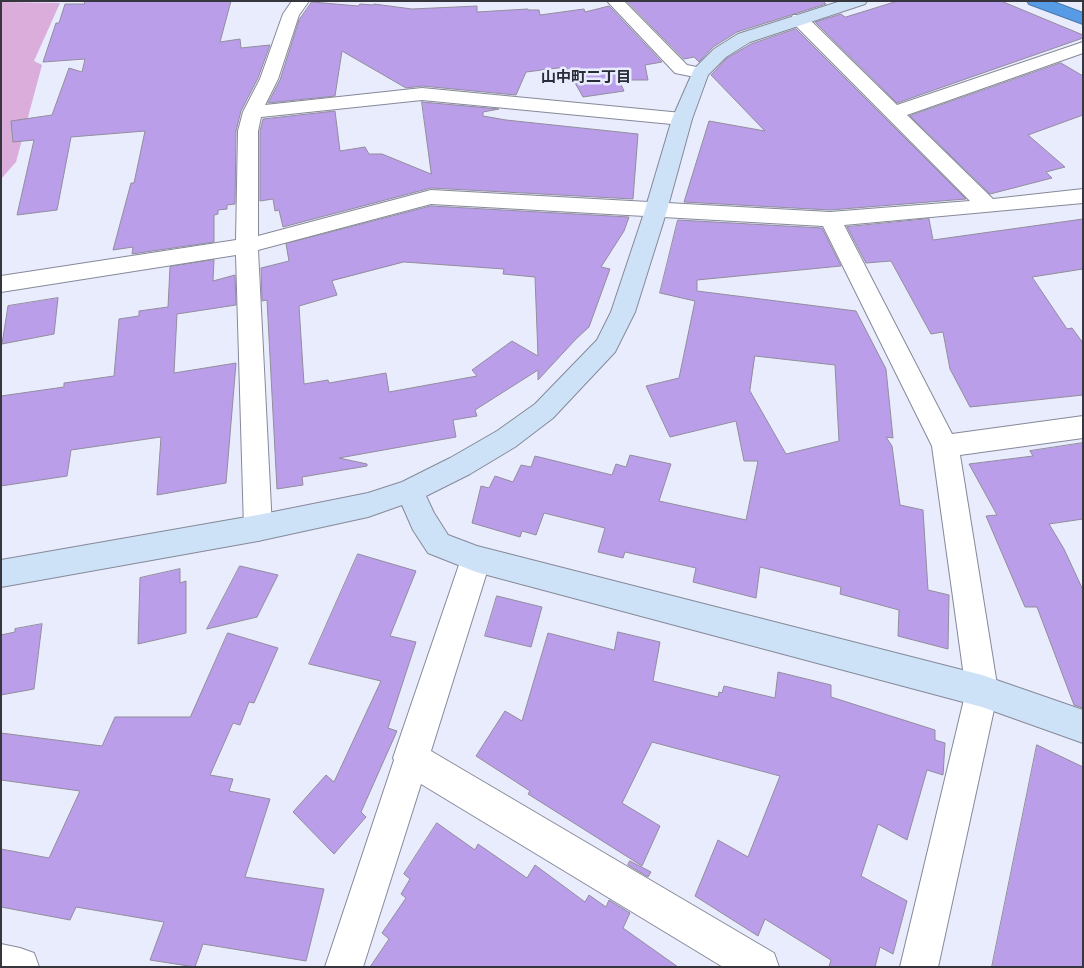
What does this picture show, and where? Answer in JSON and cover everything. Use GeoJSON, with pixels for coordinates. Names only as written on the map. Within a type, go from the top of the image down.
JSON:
{"type":"FeatureCollection","features":[{"type":"Feature","properties":{"kind":"highway"},"geometry":{"type":"LineString","coordinates":[[1035,1],[1083,19]]}},
{"type":"Feature","properties":{"kind":"highway"},"geometry":{"type":"LineString","coordinates":[[1075,1],[1083,4]]}},
{"type":"Feature","properties":{"kind":"street"},"geometry":{"type":"LineString","coordinates":[[258,528],[248,246],[248,130],[252,112],[269,79],[291,14],[301,1]]}},
{"type":"Feature","properties":{"kind":"street"},"geometry":{"type":"LineString","coordinates":[[615,1],[681,69],[700,73]]}},
{"type":"Feature","properties":{"kind":"street"},"geometry":{"type":"LineString","coordinates":[[1,574],[258,528],[368,505],[410,491],[460,466],[506,439],[544,411],[606,346],[623,312],[656,210],[682,119],[700,73],[731,45],[799,19],[858,1]]}},
{"type":"Feature","properties":{"kind":"street"},"geometry":{"type":"LineString","coordinates":[[799,19],[988,206]]}},
{"type":"Feature","properties":{"kind":"street"},"geometry":{"type":"LineString","coordinates":[[892,113],[1083,47]]}},
{"type":"Feature","properties":{"kind":"street"},"geometry":{"type":"LineString","coordinates":[[252,112],[422,94],[682,119]]}},
{"type":"Feature","properties":{"kind":"street"},"geometry":{"type":"LineString","coordinates":[[1,284],[248,246],[431,197],[830,219],[1083,196]]}},
{"type":"Feature","properties":{"kind":"street"},"geometry":{"type":"LineString","coordinates":[[830,219],[945,446],[982,691],[920,967]]}},
{"type":"Feature","properties":{"kind":"street"},"geometry":{"type":"LineString","coordinates":[[945,446],[1083,427]]}},
{"type":"Feature","properties":{"kind":"street"},"geometry":{"type":"LineString","coordinates":[[410,491],[423,521],[438,544],[476,559],[982,691],[1083,727]]}},
{"type":"Feature","properties":{"kind":"street"},"geometry":{"type":"LineString","coordinates":[[344,967],[410,758],[476,559]]}},
{"type":"Feature","properties":{"kind":"street"},"geometry":{"type":"LineString","coordinates":[[410,758],[760,967]]}},
{"type":"Feature","properties":{"kind":"street"},"geometry":{"type":"LineString","coordinates":[[1,963],[20,967]]}},
{"type":"Feature","properties":{"kind":"shaded area"},"geometry":{"type":"Polygon","coordinates":[[[1,2],[60,3],[34,61],[42,65],[16,162],[1,179],[1,2]]]}},
{"type":"Feature","properties":{"kind":"building"},"geometry":{"type":"Polygon","coordinates":[[[85,1],[231,1],[220,42],[240,39],[241,48],[270,45],[258,78],[241,111],[236,131],[235,204],[227,205],[227,209],[218,210],[218,214],[214,215],[214,242],[132,254],[133,247],[113,250],[131,183],[134,183],[145,131],[71,137],[57,210],[17,215],[34,140],[13,142],[11,121],[52,115],[69,68],[82,72],[85,59],[43,62],[56,23],[59,23],[65,4],[84,4],[85,1]]]}},
{"type":"Feature","properties":{"kind":"building"},"geometry":{"type":"Polygon","coordinates":[[[627,1],[823,1],[826,4],[737,32],[713,47],[699,62],[694,57],[684,59],[627,1]]]}},
{"type":"Feature","properties":{"kind":"building"},"geometry":{"type":"Polygon","coordinates":[[[898,1],[1001,1],[1083,35],[1083,38],[897,103],[815,22],[841,14],[845,17],[898,1]]]}},
{"type":"Feature","properties":{"kind":"building"},"geometry":{"type":"Polygon","coordinates":[[[312,2],[358,6],[360,4],[374,4],[412,9],[477,6],[477,12],[528,9],[539,10],[540,15],[584,9],[585,12],[609,6],[662,62],[645,65],[648,80],[619,80],[624,91],[583,97],[566,67],[526,72],[516,95],[422,86],[406,88],[342,51],[335,96],[268,103],[280,80],[299,20],[312,2]]]}},
{"type":"Feature","properties":{"kind":"building"},"geometry":{"type":"Polygon","coordinates":[[[796,29],[966,199],[830,210],[684,202],[709,121],[765,131],[711,75],[727,58],[751,44],[796,29]]]}},
{"type":"Feature","properties":{"kind":"building"},"geometry":{"type":"Polygon","coordinates":[[[1061,63],[1083,76],[1083,115],[1028,135],[1065,167],[1046,172],[1052,178],[990,194],[910,116],[1061,63]]]}},
{"type":"Feature","properties":{"kind":"building"},"geometry":{"type":"Polygon","coordinates":[[[422,102],[499,109],[483,112],[483,116],[506,120],[638,134],[633,199],[431,188],[283,227],[279,210],[275,211],[273,199],[260,201],[260,131],[263,119],[335,111],[340,151],[365,147],[369,154],[382,154],[431,174],[422,102]]]}},
{"type":"Feature","properties":{"kind":"building"},"geometry":{"type":"Polygon","coordinates":[[[431,206],[629,217],[624,231],[601,267],[610,269],[589,327],[538,380],[538,370],[475,410],[477,416],[453,420],[456,437],[339,458],[367,464],[367,466],[302,477],[303,485],[277,489],[267,300],[262,301],[261,268],[289,261],[286,244],[431,206]],[[404,262],[332,281],[337,295],[299,306],[304,384],[328,380],[329,383],[386,373],[389,392],[477,376],[472,370],[512,341],[538,356],[535,277],[503,274],[504,269],[404,262]]]}},
{"type":"Feature","properties":{"kind":"building"},"geometry":{"type":"Polygon","coordinates":[[[929,219],[933,240],[1083,219],[1083,269],[1032,277],[1067,329],[1072,328],[1083,343],[1083,395],[970,407],[950,369],[943,332],[931,334],[891,261],[866,263],[847,227],[929,219]]]}},
{"type":"Feature","properties":{"kind":"building"},"geometry":{"type":"Polygon","coordinates":[[[678,220],[822,228],[841,266],[697,280],[697,291],[856,311],[886,369],[893,438],[886,437],[892,446],[900,505],[923,510],[928,590],[949,595],[948,649],[898,636],[899,610],[840,594],[841,587],[760,567],[756,598],[693,582],[696,568],[625,552],[623,558],[598,552],[605,528],[544,513],[536,535],[522,531],[520,537],[472,523],[481,486],[489,488],[495,476],[513,482],[521,465],[531,467],[535,456],[612,475],[616,464],[626,467],[630,455],[671,464],[659,501],[746,520],[758,461],[744,461],[736,421],[670,437],[646,386],[679,378],[695,301],[660,293],[678,220]],[[755,356],[750,391],[786,454],[839,441],[835,365],[755,356]]]}},
{"type":"Feature","properties":{"kind":"building"},"geometry":{"type":"Polygon","coordinates":[[[214,260],[213,281],[235,275],[236,305],[177,314],[174,373],[236,363],[226,483],[157,495],[161,437],[71,450],[67,476],[1,486],[1,396],[64,387],[64,383],[114,376],[119,319],[139,316],[139,311],[168,307],[170,267],[214,260]]]}},
{"type":"Feature","properties":{"kind":"building"},"geometry":{"type":"Polygon","coordinates":[[[58,298],[54,334],[2,344],[8,306],[58,298]]]}},
{"type":"Feature","properties":{"kind":"building"},"geometry":{"type":"Polygon","coordinates":[[[1083,443],[1083,519],[1049,524],[1064,549],[1083,590],[1083,708],[1074,705],[1037,607],[1025,607],[986,516],[997,515],[969,464],[1033,456],[1030,451],[1083,443]]]}},
{"type":"Feature","properties":{"kind":"building"},"geometry":{"type":"Polygon","coordinates":[[[358,554],[416,571],[390,636],[416,642],[388,728],[397,731],[361,812],[366,817],[334,854],[293,812],[326,775],[334,782],[381,681],[309,664],[358,554]]]}},
{"type":"Feature","properties":{"kind":"building"},"geometry":{"type":"Polygon","coordinates":[[[240,566],[278,575],[257,617],[207,629],[240,566]]]}},
{"type":"Feature","properties":{"kind":"building"},"geometry":{"type":"Polygon","coordinates":[[[180,569],[180,583],[186,581],[186,633],[138,644],[140,578],[180,569]]]}},
{"type":"Feature","properties":{"kind":"building"},"geometry":{"type":"Polygon","coordinates":[[[497,596],[542,607],[531,647],[485,636],[497,596]]]}},
{"type":"Feature","properties":{"kind":"building"},"geometry":{"type":"Polygon","coordinates":[[[42,624],[34,689],[1,695],[1,635],[15,632],[15,629],[42,624]]]}},
{"type":"Feature","properties":{"kind":"building"},"geometry":{"type":"Polygon","coordinates":[[[618,632],[660,642],[653,681],[718,697],[719,692],[722,693],[724,686],[775,698],[778,672],[831,685],[831,697],[935,730],[935,740],[945,743],[943,775],[927,770],[907,840],[878,824],[861,876],[907,901],[893,954],[880,947],[875,967],[829,967],[831,960],[765,919],[758,936],[695,896],[718,840],[748,857],[780,776],[652,742],[622,803],[660,826],[642,866],[528,794],[530,791],[476,756],[505,711],[522,721],[548,633],[614,650],[618,632]]]}},
{"type":"Feature","properties":{"kind":"building"},"geometry":{"type":"Polygon","coordinates":[[[228,633],[278,648],[254,703],[249,702],[240,725],[233,723],[210,775],[233,779],[229,791],[270,799],[245,877],[324,889],[306,961],[203,944],[195,967],[150,960],[164,922],[76,907],[70,920],[1,907],[1,849],[49,858],[80,791],[1,780],[1,733],[102,746],[115,717],[190,717],[228,633]]]}},
{"type":"Feature","properties":{"kind":"building"},"geometry":{"type":"Polygon","coordinates":[[[1037,745],[1083,767],[1083,967],[992,967],[1037,745]]]}},
{"type":"Feature","properties":{"kind":"building"},"geometry":{"type":"Polygon","coordinates":[[[437,823],[475,850],[478,844],[527,878],[535,865],[585,902],[589,895],[606,907],[609,900],[630,913],[623,928],[678,967],[370,967],[389,939],[382,933],[406,898],[401,894],[410,879],[404,874],[437,823]]]}},
{"type":"Feature","properties":{"kind":"building"},"geometry":{"type":"Polygon","coordinates":[[[630,861],[651,872],[648,877],[628,865],[630,861]]]}},
{"type":"Feature","properties":{"kind":"district","name":"山中町二丁目"},"geometry":{"type":"Point","coordinates":[586,78]}}]}
